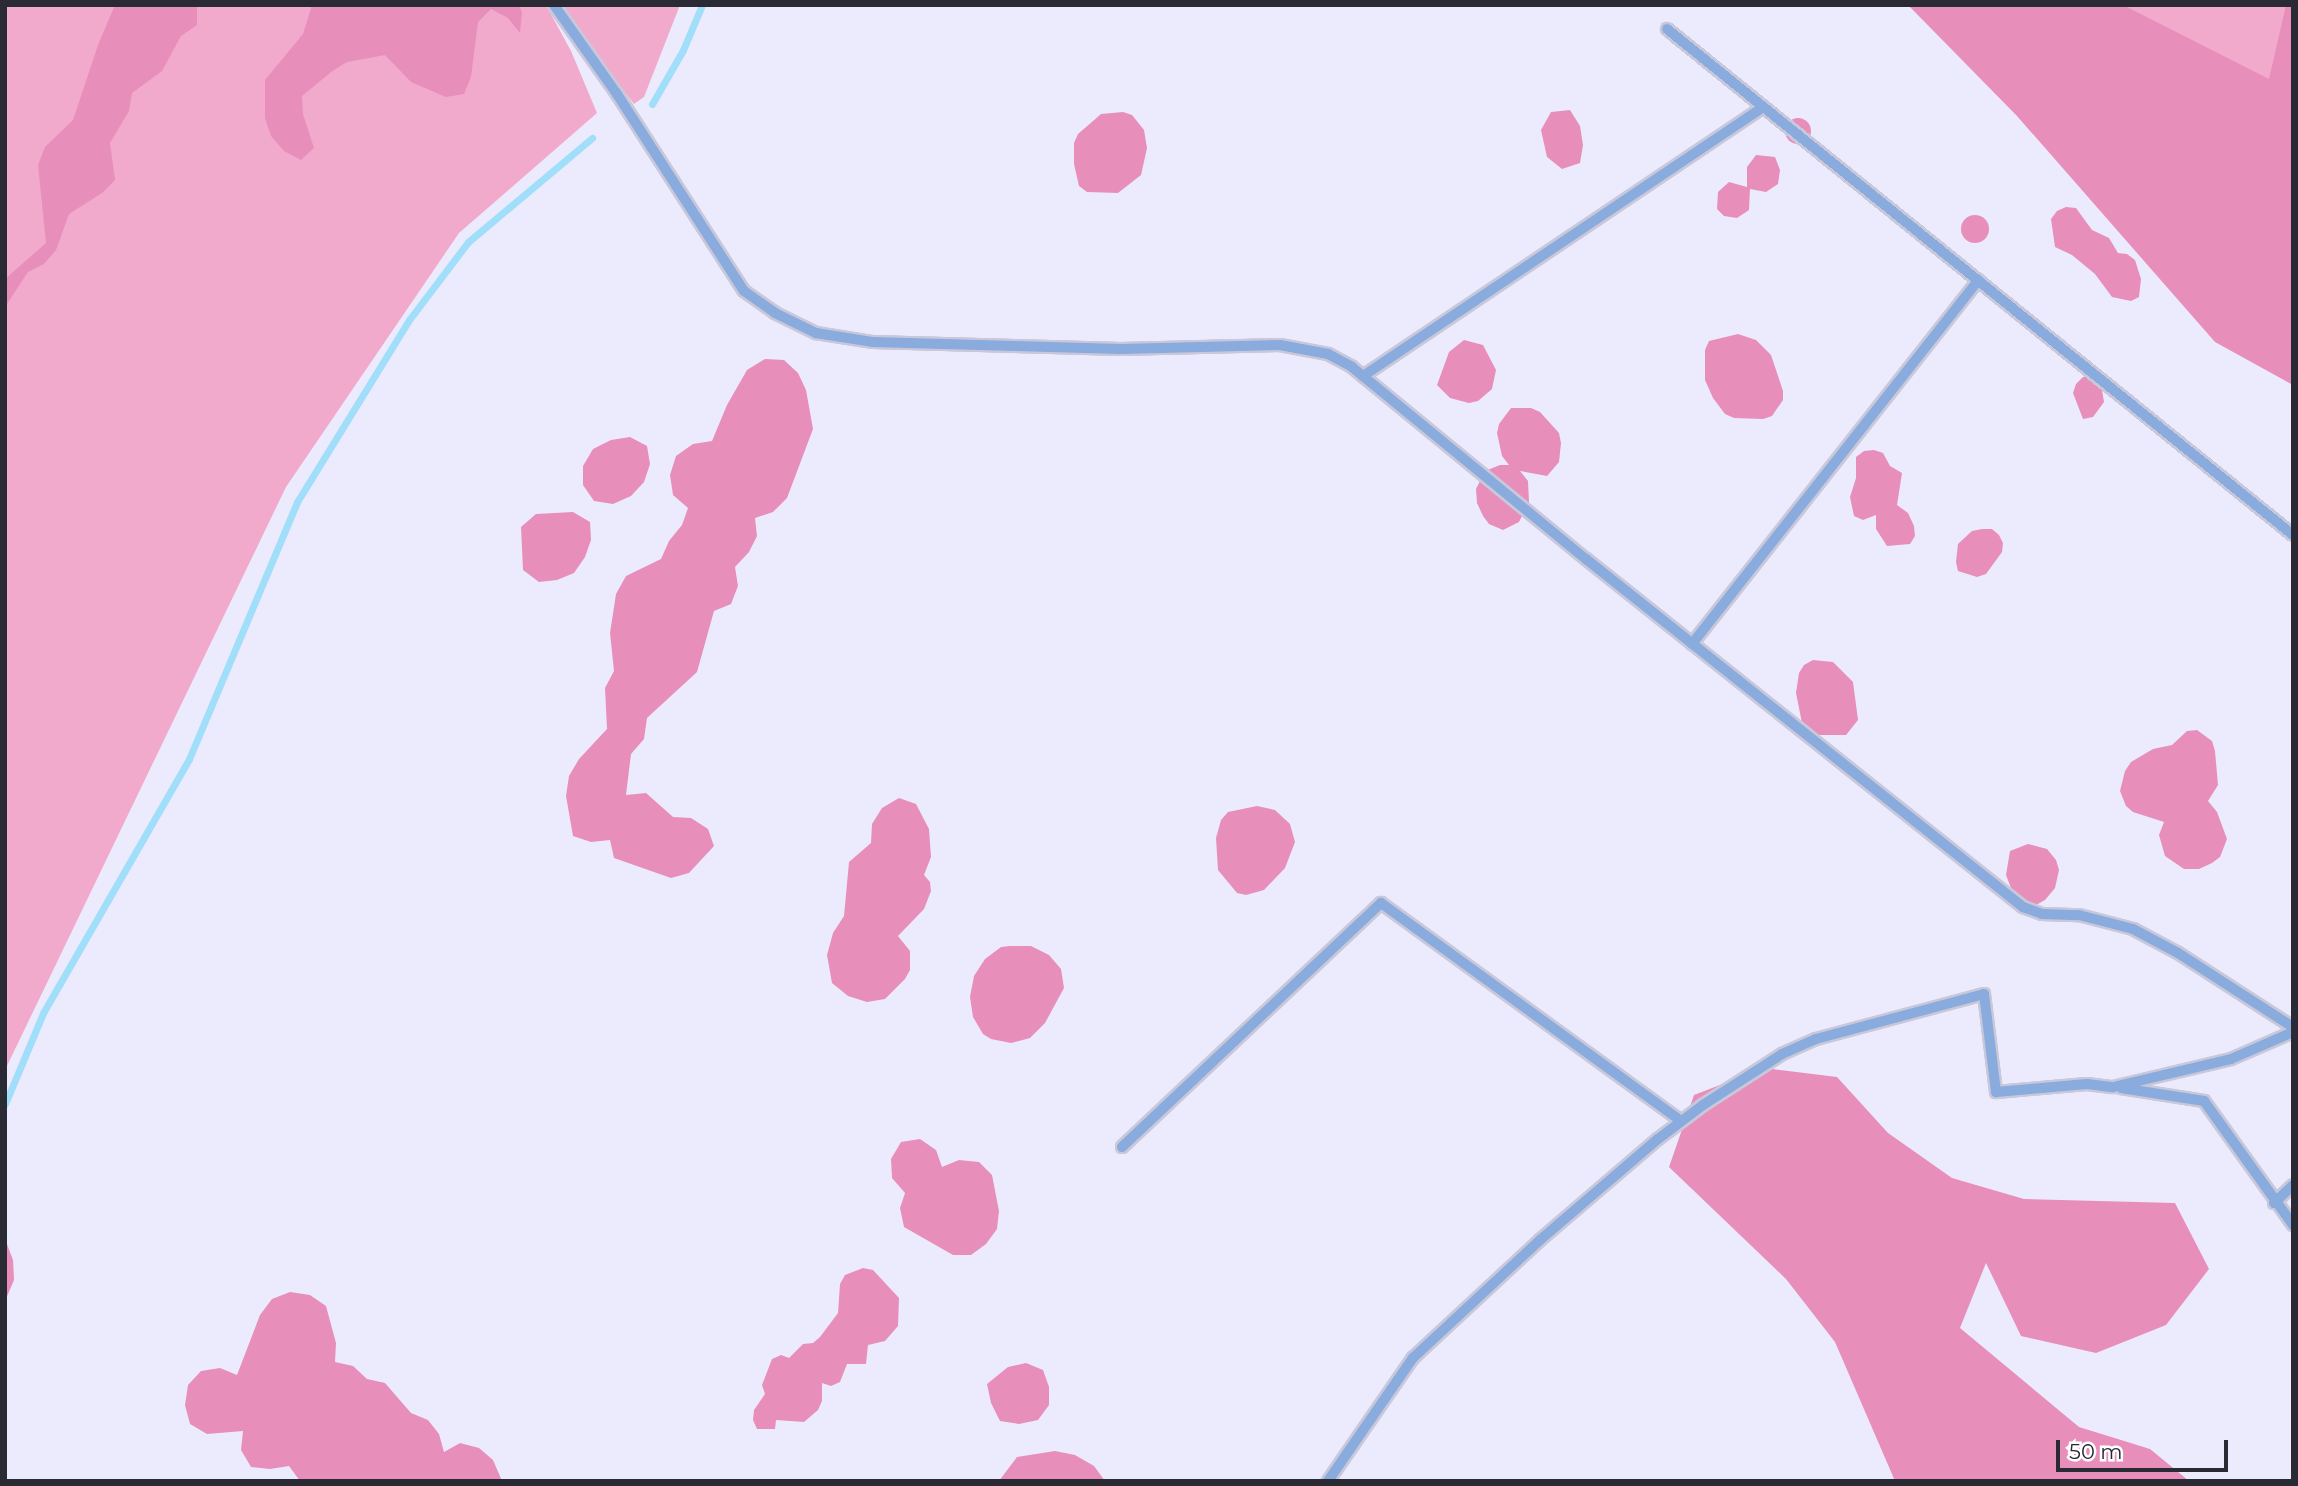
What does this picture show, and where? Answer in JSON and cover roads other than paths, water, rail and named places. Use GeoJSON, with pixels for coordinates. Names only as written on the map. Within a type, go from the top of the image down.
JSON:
{"type":"FeatureCollection","features":[{"type":"Feature","properties":{"kind":"lane"},"geometry":{"type":"LineString","coordinates":[[554,5],[617,94],[744,292],[775,313],[816,333],[873,342],[1080,348],[1280,345],[1328,354],[1363,376],[1692,644],[2023,907],[2042,914],[2079,915],[2133,929],[2178,953],[2293,1030]]}},
{"type":"Feature","properties":{"kind":"lane"},"geometry":{"type":"LineString","coordinates":[[1667,29],[2293,535]]}},
{"type":"Feature","properties":{"kind":"lane"},"geometry":{"type":"LineString","coordinates":[[1363,376],[1763,107]]}},
{"type":"Feature","properties":{"kind":"lane"},"geometry":{"type":"LineString","coordinates":[[1692,644],[1978,280]]}},
{"type":"Feature","properties":{"kind":"lane"},"geometry":{"type":"LineString","coordinates":[[1122,1147],[1381,904],[1681,1121]]}},
{"type":"Feature","properties":{"kind":"lane"},"geometry":{"type":"LineString","coordinates":[[1328,1481],[1413,1358],[1540,1240],[1681,1121],[1782,1054],[1816,1039],[1984,994],[1996,1092],[2087,1084],[2204,1101],[2274,1203],[2293,1225]]}},
{"type":"Feature","properties":{"kind":"lane"},"geometry":{"type":"LineString","coordinates":[[2113,1087],[2231,1059],[2293,1030]]}},
{"type":"Feature","properties":{"kind":"lane"},"geometry":{"type":"LineString","coordinates":[[2274,1203],[2293,1185]]}},
{"type":"Feature","properties":{"kind":"waterway"},"geometry":{"type":"LineString","coordinates":[[652,104],[683,50],[702,5]]}},
{"type":"Feature","properties":{"kind":"waterway"},"geometry":{"type":"LineString","coordinates":[[5,1104],[43,1013],[189,759],[297,502],[409,320],[468,242],[592,138]]}}]}
